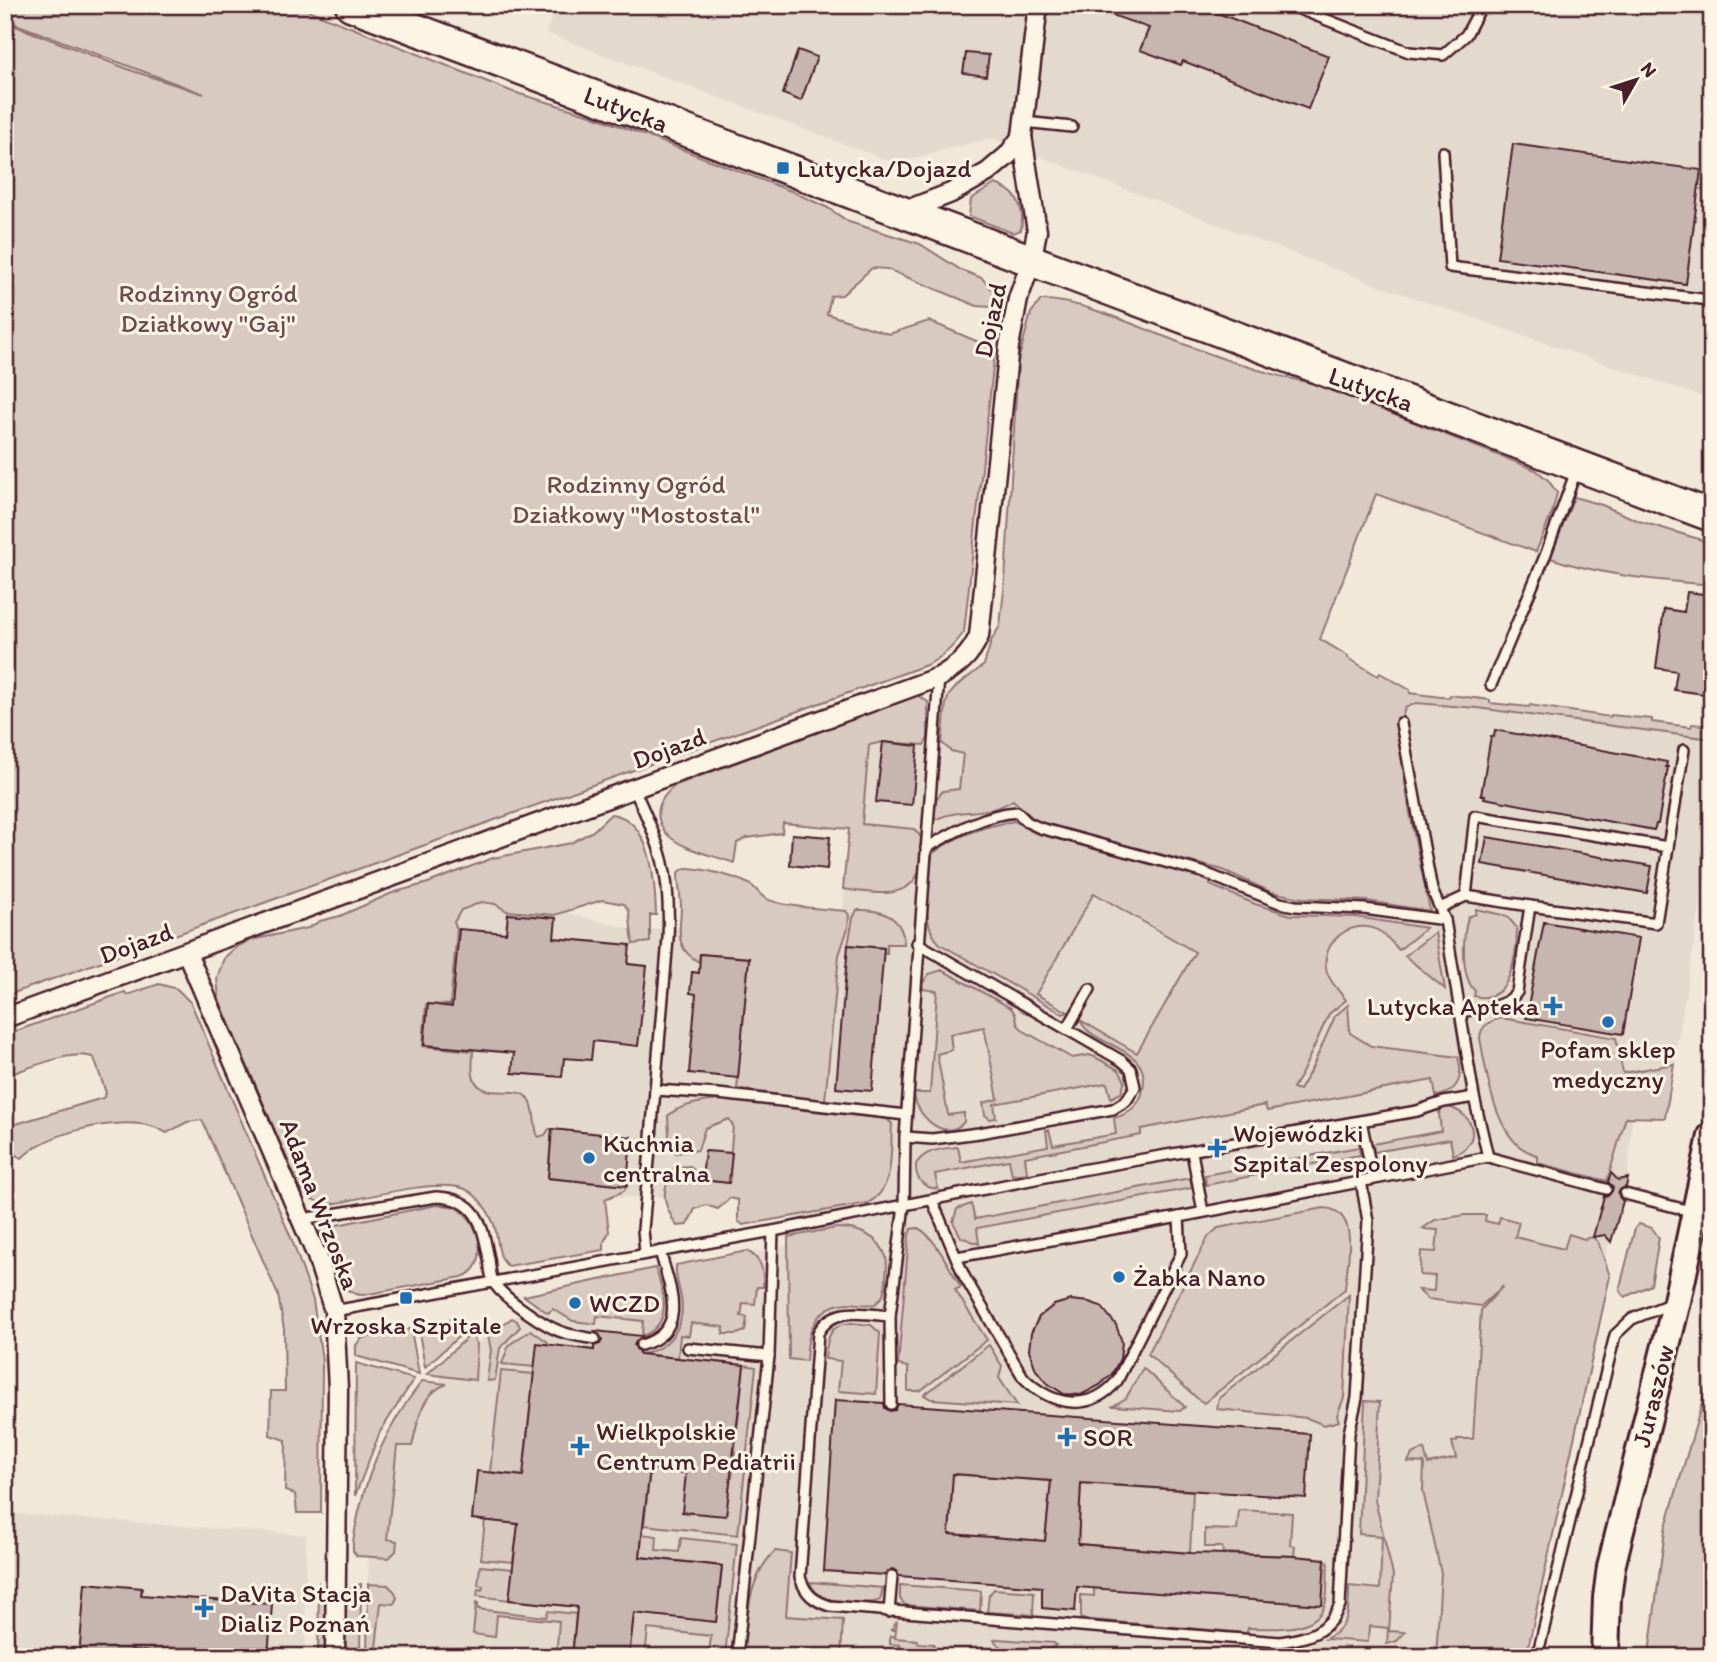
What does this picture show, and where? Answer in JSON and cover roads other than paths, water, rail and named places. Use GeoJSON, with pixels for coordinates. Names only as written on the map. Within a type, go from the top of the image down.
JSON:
{"type":"FeatureCollection","features":[{"type":"Feature","properties":{"kind":"main road","name":"Lutycka"},"geometry":{"type":"LineString","coordinates":[[351,5],[1712,516]]}},
{"type":"Feature","properties":{"kind":"street"},"geometry":{"type":"LineString","coordinates":[[1031,262],[1037,232],[1023,129],[1038,5]]}},
{"type":"Feature","properties":{"kind":"street"},"geometry":{"type":"LineString","coordinates":[[901,213],[951,193],[988,172],[1008,155],[1023,129]]}},
{"type":"Feature","properties":{"kind":"street","name":"Dojazd"},"geometry":{"type":"LineString","coordinates":[[5,1018],[939,677],[956,667],[971,653],[979,636],[1009,346],[1018,299],[1031,262]]}},
{"type":"Feature","properties":{"kind":"street","name":"Adama Wrzoska"},"geometry":{"type":"LineString","coordinates":[[187,953],[302,1219],[327,1282],[334,1311],[338,1389],[335,1657]]}},
{"type":"Feature","properties":{"kind":"street","name":"Juraszów"},"geometry":{"type":"LineString","coordinates":[[1605,1657],[1611,1567],[1677,1301],[1712,1136]]}},
{"type":"Feature","properties":{"kind":"lane"},"geometry":{"type":"LineString","coordinates":[[1289,5],[1409,52],[1443,55],[1466,35],[1482,5]]}},
{"type":"Feature","properties":{"kind":"lane"},"geometry":{"type":"LineString","coordinates":[[1712,103],[1712,112]]}},
{"type":"Feature","properties":{"kind":"lane"},"geometry":{"type":"LineString","coordinates":[[1023,129],[1072,127]]}},
{"type":"Feature","properties":{"kind":"lane"},"geometry":{"type":"LineString","coordinates":[[1443,152],[1450,267],[1709,300],[1712,279]]}},
{"type":"Feature","properties":{"kind":"lane"},"geometry":{"type":"LineString","coordinates":[[1491,685],[1545,556],[1577,466]]}},
{"type":"Feature","properties":{"kind":"lane"},"geometry":{"type":"LineString","coordinates":[[891,1404],[890,1316],[904,1205],[906,1115],[917,943],[939,677]]}},
{"type":"Feature","properties":{"kind":"lane"},"geometry":{"type":"LineString","coordinates":[[1401,723],[1432,890],[1442,907],[1445,920],[1474,1097],[1488,1157]]}},
{"type":"Feature","properties":{"kind":"lane"},"geometry":{"type":"LineString","coordinates":[[1442,907],[1466,896],[1656,923],[1684,750]]}},
{"type":"Feature","properties":{"kind":"lane"},"geometry":{"type":"LineString","coordinates":[[634,789],[658,842],[670,898],[643,1230],[645,1253]]}},
{"type":"Feature","properties":{"kind":"lane"},"geometry":{"type":"LineString","coordinates":[[926,848],[990,817],[1017,812],[1027,822],[1040,828],[1202,872],[1280,903],[1364,909],[1445,920]]}},
{"type":"Feature","properties":{"kind":"lane"},"geometry":{"type":"LineString","coordinates":[[1466,896],[1475,816],[1668,847]]}},
{"type":"Feature","properties":{"kind":"lane"},"geometry":{"type":"LineString","coordinates":[[1460,1012],[1505,1003],[1514,997],[1530,906]]}},
{"type":"Feature","properties":{"kind":"lane"},"geometry":{"type":"LineString","coordinates":[[905,1137],[932,1139],[979,1133],[1113,1109],[1126,1101],[1135,1087],[1129,1066],[917,943]]}},
{"type":"Feature","properties":{"kind":"lane"},"geometry":{"type":"LineString","coordinates":[[1067,1029],[1090,989]]}},
{"type":"Feature","properties":{"kind":"lane"},"geometry":{"type":"LineString","coordinates":[[656,1090],[718,1094],[906,1115]]}},
{"type":"Feature","properties":{"kind":"lane"},"geometry":{"type":"LineString","coordinates":[[334,1311],[773,1231],[1081,1170],[1361,1121],[1474,1097]]}},
{"type":"Feature","properties":{"kind":"lane"},"geometry":{"type":"LineString","coordinates":[[1361,1121],[1373,1178]]}},
{"type":"Feature","properties":{"kind":"lane"},"geometry":{"type":"LineString","coordinates":[[1192,1152],[1203,1212]]}},
{"type":"Feature","properties":{"kind":"lane"},"geometry":{"type":"LineString","coordinates":[[957,1257],[1488,1157],[1606,1189]]}},
{"type":"Feature","properties":{"kind":"lane"},"geometry":{"type":"LineString","coordinates":[[890,1316],[843,1313],[826,1321],[818,1333],[800,1577],[809,1596],[818,1603],[830,1606],[888,1612],[1280,1642],[1305,1639],[1329,1624],[1340,1605],[1349,1433],[1357,1398],[1368,1221],[1361,1181]]}},
{"type":"Feature","properties":{"kind":"lane"},"geometry":{"type":"LineString","coordinates":[[1625,1194],[1696,1213]]}},
{"type":"Feature","properties":{"kind":"lane"},"geometry":{"type":"LineString","coordinates":[[302,1219],[436,1197],[452,1197],[463,1201],[481,1223],[493,1281],[543,1323],[561,1332],[594,1339]]}},
{"type":"Feature","properties":{"kind":"lane"},"geometry":{"type":"LineString","coordinates":[[932,1199],[964,1276],[1023,1377],[1035,1390],[1068,1402],[1095,1398],[1117,1381],[1178,1263],[1181,1246],[1179,1217]]}},
{"type":"Feature","properties":{"kind":"lane"},"geometry":{"type":"LineString","coordinates":[[737,1657],[769,1356],[773,1231]]}},
{"type":"Feature","properties":{"kind":"lane"},"geometry":{"type":"LineString","coordinates":[[641,1345],[652,1342],[668,1328],[673,1315],[673,1303],[660,1251]]}},
{"type":"Feature","properties":{"kind":"lane"},"geometry":{"type":"LineString","coordinates":[[1537,1657],[1615,1335],[1632,1319],[1677,1301]]}},
{"type":"Feature","properties":{"kind":"lane"},"geometry":{"type":"LineString","coordinates":[[688,1348],[769,1356]]}},
{"type":"Feature","properties":{"kind":"lane"},"geometry":{"type":"LineString","coordinates":[[888,1612],[892,1576]]}},
{"type":"Feature","properties":{"kind":"place","name":"Lutycka/Dojazd"},"geometry":{"type":"Point","coordinates":[783,168]}},
{"type":"Feature","properties":{"kind":"place","name":"Lutycka Apteka"},"geometry":{"type":"Point","coordinates":[1553,1006]}},
{"type":"Feature","properties":{"kind":"place","name":"Pofam sklep medyczny"},"geometry":{"type":"Point","coordinates":[1608,1022]}},
{"type":"Feature","properties":{"kind":"place","name":"Wojewódzki Szpital Zespolony"},"geometry":{"type":"Point","coordinates":[1217,1148]}},
{"type":"Feature","properties":{"kind":"place","name":"Kuchnia centralna"},"geometry":{"type":"Point","coordinates":[589,1158]}},
{"type":"Feature","properties":{"kind":"place","name":"Żabka Nano"},"geometry":{"type":"Point","coordinates":[1119,1277]}},
{"type":"Feature","properties":{"kind":"place","name":"Wrzoska Szpitale"},"geometry":{"type":"Point","coordinates":[406,1298]}},
{"type":"Feature","properties":{"kind":"place","name":"WCZD"},"geometry":{"type":"Point","coordinates":[575,1303]}},
{"type":"Feature","properties":{"kind":"place","name":"SOR"},"geometry":{"type":"Point","coordinates":[1067,1437]}},
{"type":"Feature","properties":{"kind":"place","name":"Wielkpolskie Centrum Pediatrii"},"geometry":{"type":"Point","coordinates":[580,1446]}},
{"type":"Feature","properties":{"kind":"place","name":"DaVita Stacja Dializ Poznań"},"geometry":{"type":"Point","coordinates":[204,1608]}},
{"type":"Feature","properties":{"kind":"park label","name":"Rodzinny Ogród Działkowy \"Gaj\""},"geometry":{"type":"Point","coordinates":[208,308]}},
{"type":"Feature","properties":{"kind":"park label","name":"Rodzinny Ogród Działkowy \"Mostostal\""},"geometry":{"type":"Point","coordinates":[636,499]}}]}
